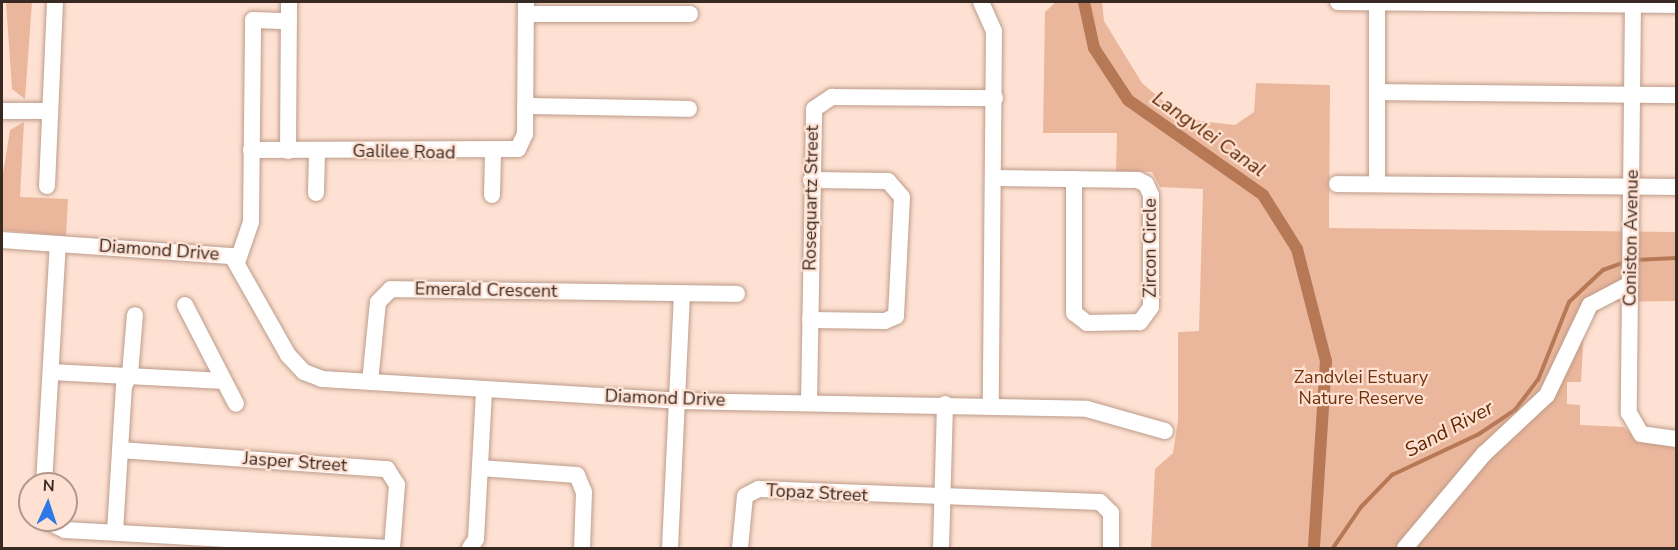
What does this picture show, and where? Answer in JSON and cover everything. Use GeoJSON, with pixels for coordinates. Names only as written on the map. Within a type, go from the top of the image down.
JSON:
{"type":"FeatureCollection","features":[{"type":"Feature","properties":{"kind":"street"},"geometry":{"type":"LineString","coordinates":[[47,186],[55,2]]}},
{"type":"Feature","properties":{"kind":"street"},"geometry":{"type":"LineString","coordinates":[[288,151],[289,2]]}},
{"type":"Feature","properties":{"kind":"street"},"geometry":{"type":"LineString","coordinates":[[981,2],[994,32],[991,406]]}},
{"type":"Feature","properties":{"kind":"street"},"geometry":{"type":"LineString","coordinates":[[1338,2],[1677,5]]}},
{"type":"Feature","properties":{"kind":"street"},"geometry":{"type":"LineString","coordinates":[[1377,3],[1377,183]]}},
{"type":"Feature","properties":{"kind":"street","name":"Coniston Avenue"},"geometry":{"type":"LineString","coordinates":[[1633,3],[1630,418],[1645,436],[1677,439]]}},
{"type":"Feature","properties":{"kind":"street"},"geometry":{"type":"LineString","coordinates":[[526,8],[690,14]]}},
{"type":"Feature","properties":{"kind":"street","name":"Galilee Road"},"geometry":{"type":"LineString","coordinates":[[251,150],[509,154],[523,143],[526,8]]}},
{"type":"Feature","properties":{"kind":"street"},"geometry":{"type":"LineString","coordinates":[[238,260],[250,233],[253,20],[289,21]]}},
{"type":"Feature","properties":{"kind":"street"},"geometry":{"type":"LineString","coordinates":[[1377,92],[1677,95]]}},
{"type":"Feature","properties":{"kind":"street","name":"Rosequartz Street"},"geometry":{"type":"LineString","coordinates":[[809,402],[812,116],[824,99],[995,98]]}},
{"type":"Feature","properties":{"kind":"street"},"geometry":{"type":"LineString","coordinates":[[525,106],[689,109]]}},
{"type":"Feature","properties":{"kind":"street"},"geometry":{"type":"LineString","coordinates":[[2,111],[50,111]]}},
{"type":"Feature","properties":{"kind":"street"},"geometry":{"type":"LineString","coordinates":[[316,193],[317,151]]}},
{"type":"Feature","properties":{"kind":"street"},"geometry":{"type":"LineString","coordinates":[[492,195],[493,153]]}},
{"type":"Feature","properties":{"kind":"street","name":"Zircon Circle"},"geometry":{"type":"LineString","coordinates":[[994,178],[1074,179],[1138,180],[1149,187],[1150,307],[1140,322],[1087,323],[1074,314],[1074,179]]}},
{"type":"Feature","properties":{"kind":"street"},"geometry":{"type":"LineString","coordinates":[[810,320],[885,321],[896,316],[902,197],[888,181],[811,180]]}},
{"type":"Feature","properties":{"kind":"street"},"geometry":{"type":"LineString","coordinates":[[1337,184],[1677,187]]}},
{"type":"Feature","properties":{"kind":"street","name":"Diamond Drive"},"geometry":{"type":"LineString","coordinates":[[2,240],[219,253],[238,260],[299,369],[322,379],[678,401],[945,404],[1087,409],[1165,431]]}},
{"type":"Feature","properties":{"kind":"street"},"geometry":{"type":"LineString","coordinates":[[45,472],[58,244]]}},
{"type":"Feature","properties":{"kind":"street"},"geometry":{"type":"LineString","coordinates":[[1406,549],[1484,454],[1547,395],[1590,305],[1630,279]]}},
{"type":"Feature","properties":{"kind":"street","name":"Emerald Crescent"},"geometry":{"type":"LineString","coordinates":[[370,382],[378,302],[391,289],[737,294]]}},
{"type":"Feature","properties":{"kind":"street"},"geometry":{"type":"LineString","coordinates":[[670,549],[682,294]]}},
{"type":"Feature","properties":{"kind":"street"},"geometry":{"type":"LineString","coordinates":[[184,305],[236,404]]}},
{"type":"Feature","properties":{"kind":"street"},"geometry":{"type":"LineString","coordinates":[[115,532],[124,386],[130,374],[135,315]]}},
{"type":"Feature","properties":{"kind":"street"},"geometry":{"type":"LineString","coordinates":[[51,372],[130,374],[224,381]]}},
{"type":"Feature","properties":{"kind":"street"},"geometry":{"type":"LineString","coordinates":[[470,549],[476,539],[484,389]]}},
{"type":"Feature","properties":{"kind":"street"},"geometry":{"type":"LineString","coordinates":[[941,549],[945,404]]}},
{"type":"Feature","properties":{"kind":"street","name":"Jasper Street"},"geometry":{"type":"LineString","coordinates":[[120,450],[387,469],[397,485],[390,549]]}},
{"type":"Feature","properties":{"kind":"street"},"geometry":{"type":"LineString","coordinates":[[480,468],[577,475],[584,492],[582,549]]}},
{"type":"Feature","properties":{"kind":"street","name":"Topaz Street"},"geometry":{"type":"LineString","coordinates":[[740,549],[744,498],[755,490],[944,500],[1100,502],[1111,513],[1111,549]]}},
{"type":"Feature","properties":{"kind":"street"},"geometry":{"type":"LineString","coordinates":[[78,530],[390,549]]}},
{"type":"Feature","properties":{"kind":"green space"},"geometry":{"type":"Polygon","coordinates":[[[6,2],[32,2],[25,99],[12,89],[6,2]]]}},
{"type":"Feature","properties":{"kind":"green space","name":"Zandvlei Estuary Nature Reserve"},"geometry":{"type":"Polygon","coordinates":[[[1056,2],[1102,2],[1104,21],[1142,83],[1170,107],[1200,121],[1235,125],[1254,112],[1256,83],[1330,85],[1329,228],[1676,232],[1676,301],[1606,302],[1584,329],[1581,382],[1567,382],[1567,404],[1580,405],[1580,425],[1624,427],[1639,442],[1676,446],[1676,548],[1151,548],[1155,469],[1173,453],[1178,420],[1178,332],[1199,331],[1203,189],[1160,187],[1152,172],[1116,171],[1117,133],[1043,133],[1045,12],[1056,2]]]}},
{"type":"Feature","properties":{"kind":"green space"},"geometry":{"type":"Polygon","coordinates":[[[24,122],[20,197],[68,199],[66,236],[2,230],[2,180],[10,130],[24,122]]]}},
{"type":"Feature","properties":{"kind":"waterway","name":"Langvlei Canal"},"geometry":{"type":"LineString","coordinates":[[1084,2],[1094,48],[1128,100],[1263,195],[1297,249],[1326,361],[1314,548]]}},
{"type":"Feature","properties":{"kind":"waterway","name":"Sand River"},"geometry":{"type":"LineString","coordinates":[[1635,260],[1676,258]]}},
{"type":"Feature","properties":{"kind":"waterway","name":"Sand River"},"geometry":{"type":"LineString","coordinates":[[1333,548],[1361,507],[1392,475],[1479,434],[1515,410],[1538,380],[1569,302],[1603,270],[1625,262]]}}]}
